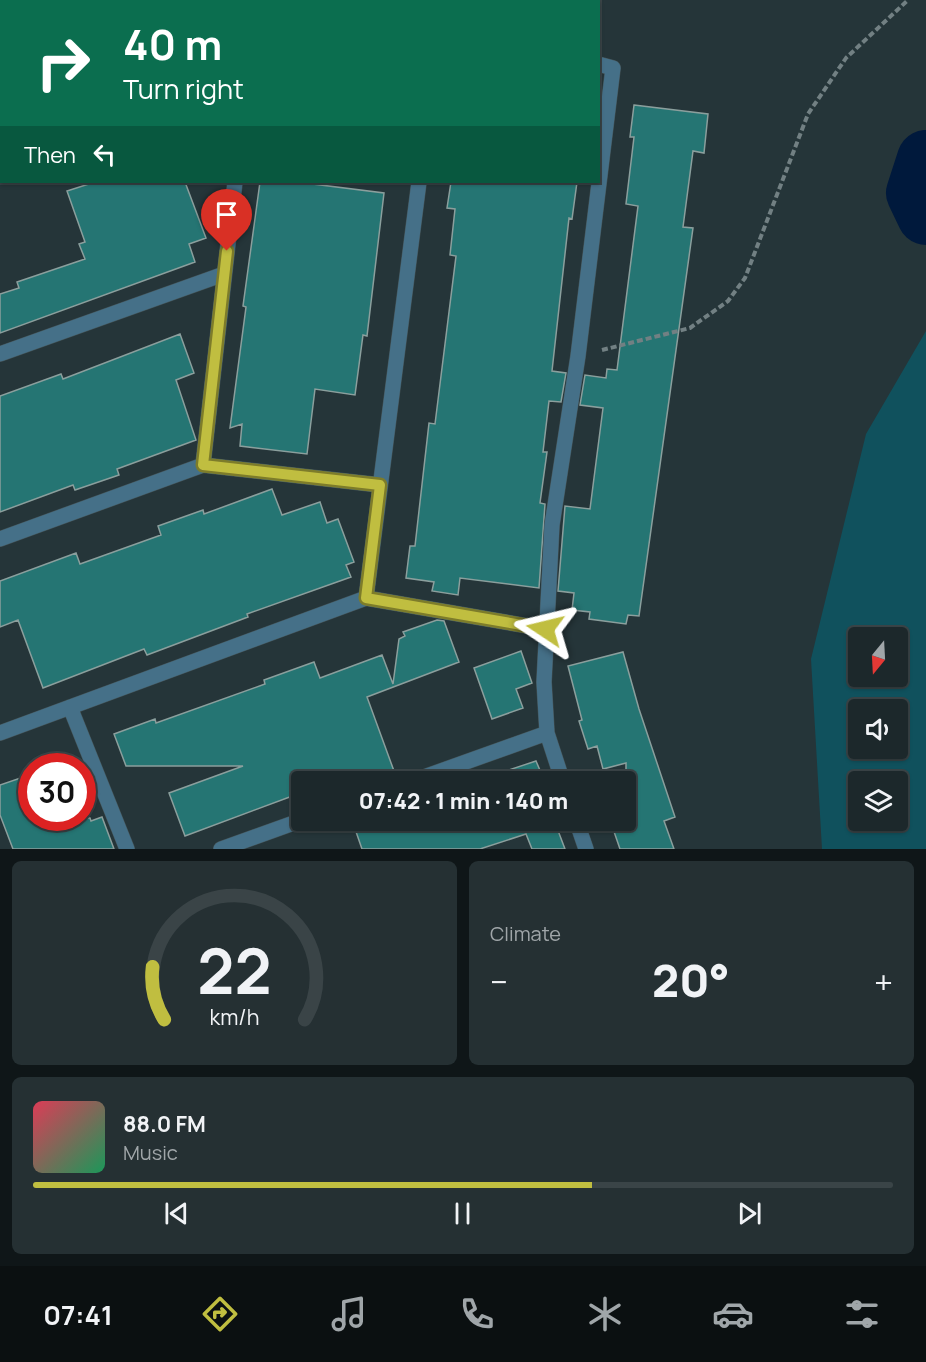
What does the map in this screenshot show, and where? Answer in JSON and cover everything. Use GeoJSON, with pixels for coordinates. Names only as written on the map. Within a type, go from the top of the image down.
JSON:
{"type":"FeatureCollection","features":[{"type":"Feature","properties":{"kind":"street"},"geometry":{"type":"LineString","coordinates":[[600,65],[613,68],[600,175]]}},
{"type":"Feature","properties":{"kind":"street"},"geometry":{"type":"LineString","coordinates":[[203,465],[235,183]]}},
{"type":"Feature","properties":{"kind":"street"},"geometry":{"type":"LineString","coordinates":[[366,598],[419,183]]}},
{"type":"Feature","properties":{"kind":"street"},"geometry":{"type":"LineString","coordinates":[[559,771],[547,733],[544,682],[552,525],[578,356],[599,183]]}},
{"type":"Feature","properties":{"kind":"street"},"geometry":{"type":"LineString","coordinates":[[0,354],[224,274]]}},
{"type":"Feature","properties":{"kind":"street"},"geometry":{"type":"LineString","coordinates":[[0,539],[203,465],[380,485]]}},
{"type":"Feature","properties":{"kind":"street"},"geometry":{"type":"LineString","coordinates":[[0,733],[366,598],[545,629]]}},
{"type":"Feature","properties":{"kind":"street"},"geometry":{"type":"LineString","coordinates":[[70,707],[127,849]]}},
{"type":"Feature","properties":{"kind":"street"},"geometry":{"type":"LineString","coordinates":[[442,771],[547,733]]}},
{"type":"Feature","properties":{"kind":"street"},"geometry":{"type":"LineString","coordinates":[[221,849],[291,824]]}},
{"type":"Feature","properties":{"kind":"street"},"geometry":{"type":"LineString","coordinates":[[579,831],[585,849]]}},
{"type":"Feature","properties":{"kind":"path"},"geometry":{"type":"LineString","coordinates":[[578,356],[690,328],[728,301],[745,278],[808,114],[846,58],[908,0]]}},
{"type":"Feature","properties":{"kind":"shaded area"},"geometry":{"type":"Polygon","coordinates":[[[926,331],[926,849],[822,849],[811,659],[866,434],[926,331]]]}},
{"type":"Feature","properties":{"kind":"building"},"geometry":{"type":"Polygon","coordinates":[[[634,105],[708,114],[704,153],[693,151],[683,227],[693,228],[639,616],[628,615],[626,624],[589,619],[590,612],[572,610],[574,593],[558,591],[565,506],[590,509],[603,408],[580,405],[585,375],[606,378],[607,369],[617,370],[638,206],[626,204],[634,137],[630,137],[634,105]]]}},
{"type":"Feature","properties":{"kind":"building"},"geometry":{"type":"Polygon","coordinates":[[[92,183],[185,183],[206,238],[189,244],[195,262],[0,333],[0,294],[19,288],[17,282],[85,259],[79,244],[85,242],[67,191],[92,183]]]}},
{"type":"Feature","properties":{"kind":"building"},"geometry":{"type":"Polygon","coordinates":[[[260,183],[313,183],[384,193],[367,336],[363,335],[355,395],[315,389],[307,454],[240,446],[242,424],[230,428],[246,307],[243,306],[260,183]]]}},
{"type":"Feature","properties":{"kind":"building"},"geometry":{"type":"Polygon","coordinates":[[[451,183],[577,183],[572,219],[569,218],[552,371],[566,373],[561,402],[549,401],[543,452],[547,452],[540,503],[545,504],[539,588],[460,578],[458,595],[432,591],[434,582],[406,578],[410,546],[415,546],[429,423],[435,424],[456,256],[450,255],[455,209],[447,208],[451,183]]]}},
{"type":"Feature","properties":{"kind":"building"},"geometry":{"type":"Polygon","coordinates":[[[180,334],[194,373],[176,380],[196,440],[117,469],[119,475],[75,490],[73,485],[0,512],[0,396],[61,374],[63,379],[180,334]]]}},
{"type":"Feature","properties":{"kind":"building"},"geometry":{"type":"Polygon","coordinates":[[[272,489],[282,515],[320,502],[327,523],[338,519],[354,562],[346,565],[351,577],[247,614],[248,617],[147,655],[144,649],[43,688],[18,620],[0,627],[0,581],[76,553],[80,564],[161,535],[158,526],[203,510],[204,514],[272,489]]]}},
{"type":"Feature","properties":{"kind":"building"},"geometry":{"type":"Polygon","coordinates":[[[437,620],[444,621],[459,662],[367,697],[394,771],[291,771],[291,796],[185,836],[169,793],[243,766],[126,766],[114,734],[155,719],[156,723],[265,684],[264,680],[314,662],[320,678],[382,655],[393,684],[399,639],[405,636],[403,632],[437,620]]]}},
{"type":"Feature","properties":{"kind":"building"},"geometry":{"type":"Polygon","coordinates":[[[521,651],[532,683],[516,689],[523,708],[492,719],[474,668],[521,651]]]}},
{"type":"Feature","properties":{"kind":"building"},"geometry":{"type":"Polygon","coordinates":[[[623,652],[639,709],[675,817],[664,821],[674,849],[620,849],[614,831],[636,831],[636,771],[626,771],[626,763],[603,769],[597,746],[588,749],[579,721],[582,720],[568,666],[623,652]]]}},
{"type":"Feature","properties":{"kind":"building"},"geometry":{"type":"Polygon","coordinates":[[[536,761],[540,771],[506,771],[536,761]]]}},
{"type":"Feature","properties":{"kind":"building"},"geometry":{"type":"Polygon","coordinates":[[[18,779],[18,831],[96,831],[96,819],[102,817],[114,849],[13,849],[0,815],[0,785],[18,779]]]}},
{"type":"Feature","properties":{"kind":"building"},"geometry":{"type":"Polygon","coordinates":[[[356,831],[558,831],[565,849],[532,849],[526,834],[480,849],[362,849],[356,831]]]}},
{"type":"Feature","properties":{"kind":"waterway"},"geometry":{"type":"LineString","coordinates":[[926,159],[915,193],[926,216]]}},
{"type":"Feature","properties":{"kind":"route"},"geometry":{"type":"LineString","coordinates":[[227,251],[203,465],[380,485],[366,598],[545,629]]}}]}
